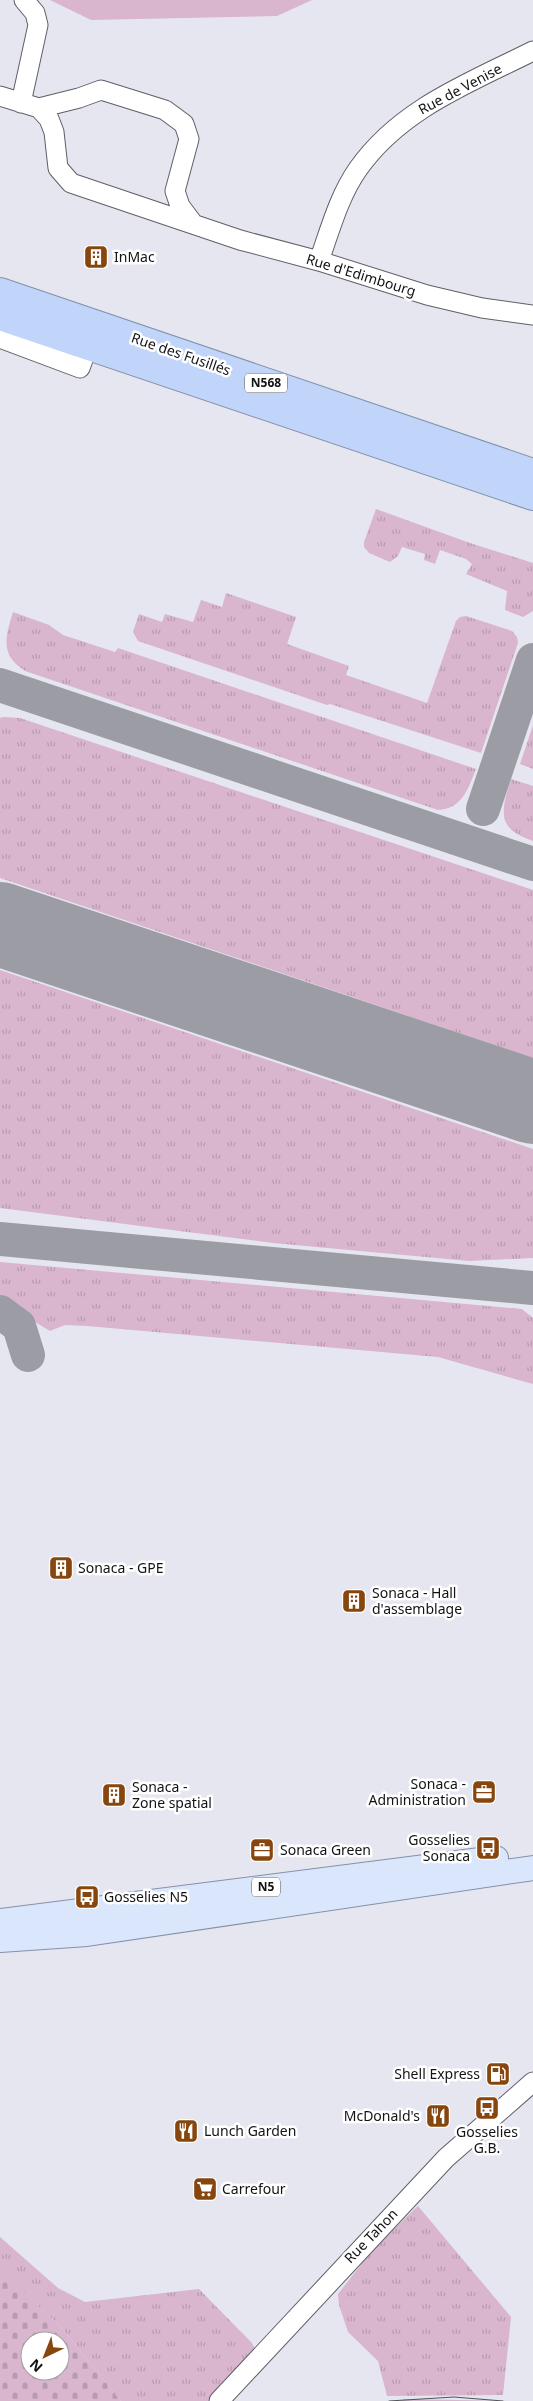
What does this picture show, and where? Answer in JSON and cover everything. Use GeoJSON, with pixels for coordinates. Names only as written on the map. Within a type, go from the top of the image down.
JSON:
{"type":"FeatureCollection","features":[{"type":"Feature","properties":{"kind":"highway","name":"Rue des Fusillés"},"geometry":{"type":"LineString","coordinates":[[0,292],[533,472]]}},
{"type":"Feature","properties":{"kind":"highway","name":"Rue des Fusillés"},"geometry":{"type":"LineString","coordinates":[[0,316],[84,357],[533,496]]}},
{"type":"Feature","properties":{"kind":"main road","name":"N5"},"geometry":{"type":"LineString","coordinates":[[0,1921],[415,1866],[533,1853]]}},
{"type":"Feature","properties":{"kind":"main road","name":"N5"},"geometry":{"type":"LineString","coordinates":[[0,1940],[87,1934],[533,1868]]}},
{"type":"Feature","properties":{"kind":"street"},"geometry":{"type":"LineString","coordinates":[[21,103],[38,25],[35,12],[24,0]]}},
{"type":"Feature","properties":{"kind":"street","name":"Rue de Venise"},"geometry":{"type":"LineString","coordinates":[[319,261],[340,201],[357,170],[385,136],[427,104],[533,50]]}},
{"type":"Feature","properties":{"kind":"street"},"geometry":{"type":"LineString","coordinates":[[0,96],[39,108],[79,98],[101,90],[165,110],[184,124],[189,139],[175,191],[180,206],[192,222]]}},
{"type":"Feature","properties":{"kind":"street","name":"Rue d'Edimbourg"},"geometry":{"type":"LineString","coordinates":[[39,108],[49,119],[54,132],[58,168],[71,183],[192,222],[240,240],[319,261],[426,295],[482,308],[533,314]]}},
{"type":"Feature","properties":{"kind":"street"},"geometry":{"type":"LineString","coordinates":[[0,338],[84,357]]}},
{"type":"Feature","properties":{"kind":"street","name":"Rue Tahon"},"geometry":{"type":"LineString","coordinates":[[218,2401],[446,2158],[533,2082]]}},
{"type":"Feature","properties":{"kind":"green space"},"geometry":{"type":"Polygon","coordinates":[[[50,0],[312,0],[277,16],[91,20],[50,0]]]}},
{"type":"Feature","properties":{"kind":"green space"},"geometry":{"type":"Polygon","coordinates":[[[376,509],[470,543],[533,563],[533,611],[523,617],[505,610],[507,591],[466,574],[472,564],[466,559],[440,550],[435,564],[424,560],[425,554],[402,547],[398,556],[390,562],[369,553],[364,547],[364,542],[376,509]]]}},
{"type":"Feature","properties":{"kind":"green space"},"geometry":{"type":"Polygon","coordinates":[[[226,593],[296,617],[287,644],[349,666],[346,675],[427,703],[456,621],[460,617],[466,616],[512,631],[517,637],[518,643],[481,753],[330,704],[327,705],[138,641],[133,632],[139,614],[162,622],[165,614],[193,622],[201,600],[222,607],[226,593]]]}},
{"type":"Feature","properties":{"kind":"green space"},"geometry":{"type":"Polygon","coordinates":[[[13,612],[49,625],[63,635],[115,652],[118,648],[476,769],[463,797],[453,806],[438,810],[25,671],[11,659],[8,652],[8,630],[13,612]]]}},
{"type":"Feature","properties":{"kind":"green space"},"geometry":{"type":"Polygon","coordinates":[[[0,718],[20,718],[533,890],[533,1058],[0,878],[0,718]]]}},
{"type":"Feature","properties":{"kind":"green space"},"geometry":{"type":"Polygon","coordinates":[[[533,725],[533,769],[520,764],[533,725]]]}},
{"type":"Feature","properties":{"kind":"green space"},"geometry":{"type":"Polygon","coordinates":[[[511,779],[533,786],[533,841],[513,831],[507,825],[504,818],[505,800],[511,779]]]}},
{"type":"Feature","properties":{"kind":"green space"},"geometry":{"type":"Polygon","coordinates":[[[0,970],[533,1149],[533,1258],[469,1261],[273,1243],[0,1208],[0,970]]]}},
{"type":"Feature","properties":{"kind":"green space"},"geometry":{"type":"Polygon","coordinates":[[[0,1262],[522,1309],[533,1318],[533,1384],[438,1357],[87,1326],[65,1325],[50,1331],[0,1301],[0,1262]]]}},
{"type":"Feature","properties":{"kind":"green space"},"geometry":{"type":"Polygon","coordinates":[[[418,2206],[511,2317],[503,2395],[387,2396],[378,2361],[348,2332],[339,2305],[338,2294],[374,2248],[418,2206]]]}},
{"type":"Feature","properties":{"kind":"green space"},"geometry":{"type":"Polygon","coordinates":[[[0,2237],[58,2288],[85,2302],[199,2289],[252,2343],[255,2349],[219,2394],[208,2401],[121,2401],[70,2338],[70,2331],[64,2331],[0,2271],[0,2237]]]}},
{"type":"Feature","properties":{"kind":"green space"},"geometry":{"type":"Polygon","coordinates":[[[0,2270],[64,2331],[20,2331],[20,2381],[70,2381],[70,2338],[121,2401],[0,2401],[0,2270]]]}},
{"type":"Feature","properties":{"kind":"green space"},"geometry":{"type":"Polygon","coordinates":[[[404,2399],[511,2401],[400,2401],[404,2399]]]}},
{"type":"Feature","properties":{"kind":"taxiway"},"geometry":{"type":"LineString","coordinates":[[483,809],[533,660]]}},
{"type":"Feature","properties":{"kind":"taxiway"},"geometry":{"type":"LineString","coordinates":[[0,685],[533,864]]}},
{"type":"Feature","properties":{"kind":"taxiway"},"geometry":{"type":"LineString","coordinates":[[0,1239],[533,1288]]}},
{"type":"Feature","properties":{"kind":"taxiway"},"geometry":{"type":"LineString","coordinates":[[0,1312],[19,1326],[28,1355]]}},
{"type":"Feature","properties":{"kind":"runway"},"geometry":{"type":"LineString","coordinates":[[0,924],[533,1102]]}},
{"type":"Feature","properties":{"kind":"tram line"},"geometry":{"type":"LineString","coordinates":[[389,2401],[454,2397],[503,2401]]}},
{"type":"Feature","properties":{"kind":"place","name":"InMac"},"geometry":{"type":"Point","coordinates":[96,257]}},
{"type":"Feature","properties":{"kind":"place","name":"Sonaca - GPE"},"geometry":{"type":"Point","coordinates":[61,1568]}},
{"type":"Feature","properties":{"kind":"place","name":"Sonaca - Hall d'assemblage"},"geometry":{"type":"Point","coordinates":[354,1601]}},
{"type":"Feature","properties":{"kind":"place","name":"Sonaca - Administration"},"geometry":{"type":"Point","coordinates":[484,1792]}},
{"type":"Feature","properties":{"kind":"place","name":"Sonaca - Zone spatial"},"geometry":{"type":"Point","coordinates":[114,1795]}},
{"type":"Feature","properties":{"kind":"place","name":"Gosselies Sonaca"},"geometry":{"type":"Point","coordinates":[488,1848]}},
{"type":"Feature","properties":{"kind":"place","name":"Sonaca Green"},"geometry":{"type":"Point","coordinates":[262,1850]}},
{"type":"Feature","properties":{"kind":"place","name":"Gosselies N5"},"geometry":{"type":"Point","coordinates":[87,1897]}},
{"type":"Feature","properties":{"kind":"place","name":"Shell Express"},"geometry":{"type":"Point","coordinates":[498,2074]}},
{"type":"Feature","properties":{"kind":"place","name":"Gosselies G.B."},"geometry":{"type":"Point","coordinates":[487,2108]}},
{"type":"Feature","properties":{"kind":"place","name":"McDonald's"},"geometry":{"type":"Point","coordinates":[438,2116]}},
{"type":"Feature","properties":{"kind":"place","name":"Lunch Garden"},"geometry":{"type":"Point","coordinates":[186,2131]}},
{"type":"Feature","properties":{"kind":"place","name":"Carrefour"},"geometry":{"type":"Point","coordinates":[205,2189]}}]}
